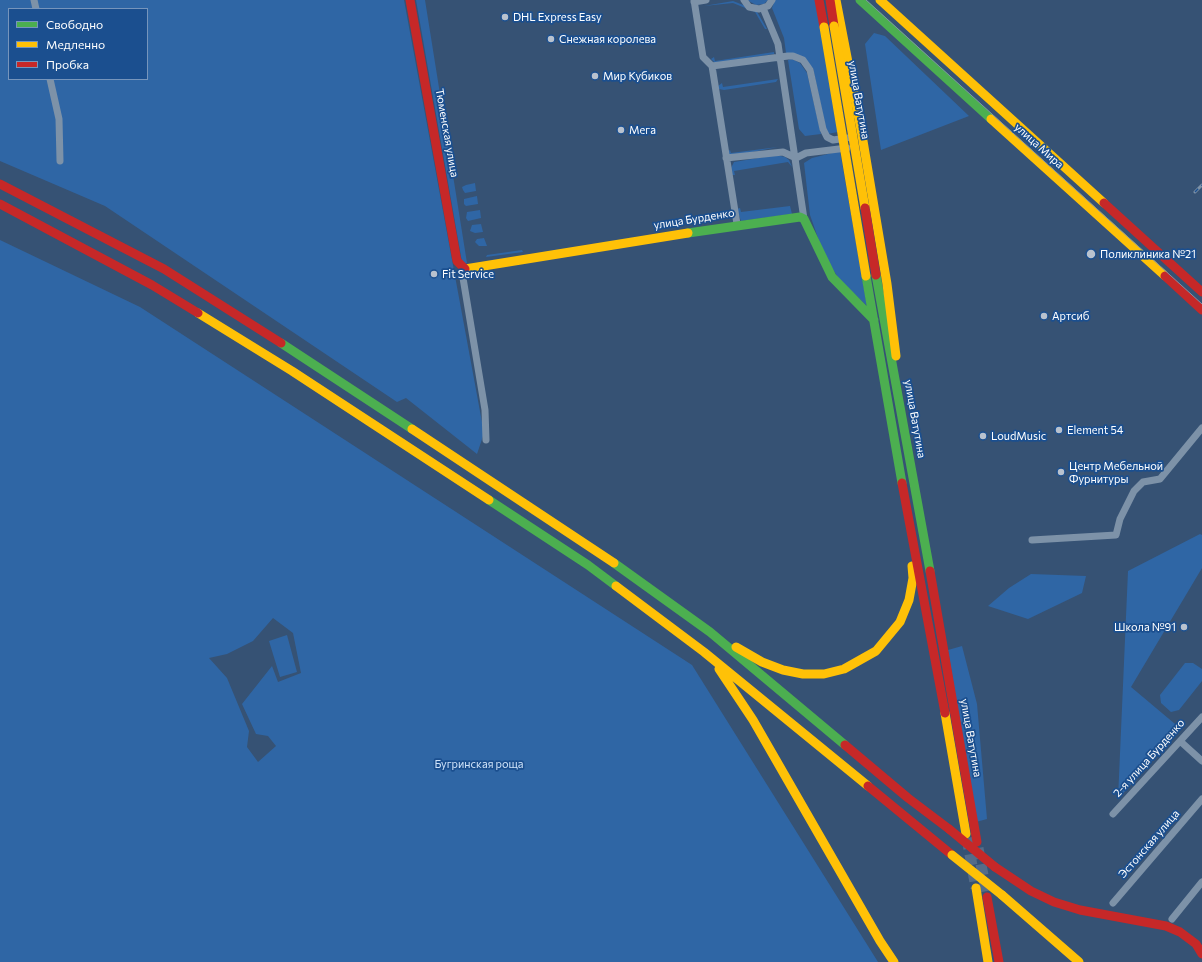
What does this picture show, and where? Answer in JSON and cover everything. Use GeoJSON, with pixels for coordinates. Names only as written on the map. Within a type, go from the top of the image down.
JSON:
{"type":"FeatureCollection","features":[{"type":"Feature","properties":{"kind":"main road","name":"Тюменская улица"},"geometry":{"type":"LineString","coordinates":[[410,0],[457,261],[464,269]]}},
{"type":"Feature","properties":{"kind":"main road","name":"улица Ватутина"},"geometry":{"type":"LineString","coordinates":[[819,0],[871,275],[898,394],[977,842]]}},
{"type":"Feature","properties":{"kind":"main road","name":"улица Ватутина"},"geometry":{"type":"LineString","coordinates":[[830,0],[871,275],[874,320],[966,834]]}},
{"type":"Feature","properties":{"kind":"main road"},"geometry":{"type":"LineString","coordinates":[[836,0],[839,9],[862,135],[892,322],[898,371],[898,394]]}},
{"type":"Feature","properties":{"kind":"main road"},"geometry":{"type":"LineString","coordinates":[[839,9],[845,0]]}},
{"type":"Feature","properties":{"kind":"main road","name":"улица Мира"},"geometry":{"type":"LineString","coordinates":[[860,0],[1202,310]]}},
{"type":"Feature","properties":{"kind":"main road","name":"улица Мира"},"geometry":{"type":"LineString","coordinates":[[880,0],[1202,292]]}},
{"type":"Feature","properties":{"kind":"main road"},"geometry":{"type":"LineString","coordinates":[[993,121],[1002,111]]}},
{"type":"Feature","properties":{"kind":"main road"},"geometry":{"type":"LineString","coordinates":[[0,184],[164,269],[260,330],[597,551],[710,632],[908,798],[995,867],[1031,891],[1054,902],[1080,910],[1166,926],[1180,932],[1196,944],[1202,954]]}},
{"type":"Feature","properties":{"kind":"main road"},"geometry":{"type":"LineString","coordinates":[[0,204],[152,285],[292,371],[588,565],[704,652],[1002,895],[1079,962]]}},
{"type":"Feature","properties":{"kind":"main road","name":"улица Бурденко"},"geometry":{"type":"LineString","coordinates":[[464,269],[737,224],[800,217],[804,219]]}},
{"type":"Feature","properties":{"kind":"main road"},"geometry":{"type":"LineString","coordinates":[[804,219],[832,277],[874,320]]}},
{"type":"Feature","properties":{"kind":"main road"},"geometry":{"type":"LineString","coordinates":[[710,632],[762,662],[783,670],[803,674],[831,673],[844,669],[865,659],[876,651],[900,622],[909,600],[913,578],[910,526]]}},
{"type":"Feature","properties":{"kind":"main road"},"geometry":{"type":"LineString","coordinates":[[704,652],[732,685],[750,714],[880,941],[894,962]]}},
{"type":"Feature","properties":{"kind":"main road"},"geometry":{"type":"LineString","coordinates":[[976,888],[988,962]]}},
{"type":"Feature","properties":{"kind":"main road"},"geometry":{"type":"LineString","coordinates":[[987,897],[999,962]]}},
{"type":"Feature","properties":{"kind":"street"},"geometry":{"type":"LineString","coordinates":[[706,0],[694,1],[704,57],[712,66],[737,224]]}},
{"type":"Feature","properties":{"kind":"street"},"geometry":{"type":"LineString","coordinates":[[744,0],[754,8],[764,8],[772,0]]}},
{"type":"Feature","properties":{"kind":"street"},"geometry":{"type":"LineString","coordinates":[[764,8],[776,37],[780,57],[791,138],[796,158],[795,170],[804,219]]}},
{"type":"Feature","properties":{"kind":"street"},"geometry":{"type":"LineString","coordinates":[[712,66],[793,56],[803,60],[810,70],[823,129],[827,137],[833,140],[862,135]]}},
{"type":"Feature","properties":{"kind":"street"},"geometry":{"type":"LineString","coordinates":[[50,80],[59,119],[60,161]]}},
{"type":"Feature","properties":{"kind":"street"},"geometry":{"type":"LineString","coordinates":[[796,158],[806,153],[863,146]]}},
{"type":"Feature","properties":{"kind":"street"},"geometry":{"type":"LineString","coordinates":[[726,158],[783,152],[796,158]]}},
{"type":"Feature","properties":{"kind":"street"},"geometry":{"type":"LineString","coordinates":[[464,269],[464,283],[485,410],[486,440]]}},
{"type":"Feature","properties":{"kind":"street"},"geometry":{"type":"LineString","coordinates":[[1032,540],[1116,535],[1120,519],[1134,491],[1143,482],[1160,479],[1202,428]]}},
{"type":"Feature","properties":{"kind":"street","name":"2-я улица Бурденко"},"geometry":{"type":"LineString","coordinates":[[1113,814],[1202,717]]}},
{"type":"Feature","properties":{"kind":"street"},"geometry":{"type":"LineString","coordinates":[[1180,741],[1202,761]]}},
{"type":"Feature","properties":{"kind":"street","name":"Эстонская улица"},"geometry":{"type":"LineString","coordinates":[[1113,903],[1202,799]]}},
{"type":"Feature","properties":{"kind":"street"},"geometry":{"type":"LineString","coordinates":[[1172,919],[1202,882]]}},
{"type":"Feature","properties":{"kind":"green space"},"geometry":{"type":"Polygon","coordinates":[[[0,0],[404,0],[484,433],[477,454],[406,398],[397,402],[105,206],[0,161],[0,0]]]}},
{"type":"Feature","properties":{"kind":"green space"},"geometry":{"type":"Polygon","coordinates":[[[416,0],[425,0],[467,263],[464,264],[462,262],[416,0]]]}},
{"type":"Feature","properties":{"kind":"green space"},"geometry":{"type":"Polygon","coordinates":[[[747,0],[768,0],[764,4],[756,5],[747,0]]]}},
{"type":"Feature","properties":{"kind":"green space"},"geometry":{"type":"Polygon","coordinates":[[[775,0],[816,0],[838,132],[827,134],[813,68],[786,53],[784,38],[772,8],[775,0]]]}},
{"type":"Feature","properties":{"kind":"green space"},"geometry":{"type":"Polygon","coordinates":[[[733,1],[756,10],[767,29],[765,29],[755,12],[733,3],[704,6],[733,1]]]}},
{"type":"Feature","properties":{"kind":"green space"},"geometry":{"type":"Polygon","coordinates":[[[874,33],[885,36],[969,116],[881,150],[865,44],[874,33]]]}},
{"type":"Feature","properties":{"kind":"green space"},"geometry":{"type":"Polygon","coordinates":[[[774,52],[774,54],[715,63],[711,59],[714,57],[715,61],[774,52]]]}},
{"type":"Feature","properties":{"kind":"green space"},"geometry":{"type":"Polygon","coordinates":[[[792,59],[800,63],[807,73],[821,134],[805,136],[799,129],[788,60],[792,59]]]}},
{"type":"Feature","properties":{"kind":"green space"},"geometry":{"type":"Polygon","coordinates":[[[778,79],[776,82],[724,90],[719,89],[718,86],[722,83],[723,87],[778,79]]]}},
{"type":"Feature","properties":{"kind":"green space"},"geometry":{"type":"Polygon","coordinates":[[[778,147],[732,156],[728,154],[728,151],[730,150],[731,153],[778,147]]]}},
{"type":"Feature","properties":{"kind":"green space"},"geometry":{"type":"Polygon","coordinates":[[[840,151],[867,306],[839,279],[824,255],[810,215],[804,163],[812,158],[840,151]]]}},
{"type":"Feature","properties":{"kind":"green space"},"geometry":{"type":"Polygon","coordinates":[[[776,155],[785,157],[789,160],[792,167],[788,162],[734,171],[735,175],[732,175],[731,168],[734,162],[776,155]]]}},
{"type":"Feature","properties":{"kind":"green space"},"geometry":{"type":"Polygon","coordinates":[[[475,183],[476,191],[465,193],[462,187],[475,183]]]}},
{"type":"Feature","properties":{"kind":"green space"},"geometry":{"type":"Polygon","coordinates":[[[477,196],[478,204],[466,206],[464,204],[464,199],[477,196]]]}},
{"type":"Feature","properties":{"kind":"green space"},"geometry":{"type":"Polygon","coordinates":[[[790,206],[792,214],[741,221],[737,209],[740,208],[741,212],[790,206]]]}},
{"type":"Feature","properties":{"kind":"green space"},"geometry":{"type":"Polygon","coordinates":[[[480,210],[481,218],[468,221],[466,218],[467,212],[480,210]]]}},
{"type":"Feature","properties":{"kind":"green space"},"geometry":{"type":"Polygon","coordinates":[[[481,224],[483,232],[475,233],[470,231],[472,225],[481,224]]]}},
{"type":"Feature","properties":{"kind":"green space"},"geometry":{"type":"Polygon","coordinates":[[[484,238],[487,246],[479,246],[475,242],[477,239],[484,238]]]}},
{"type":"Feature","properties":{"kind":"green space","name":"Бугринская роща"},"geometry":{"type":"Polygon","coordinates":[[[0,240],[140,307],[692,665],[878,962],[0,962],[0,240]],[[273,618],[253,641],[227,654],[209,658],[227,678],[249,731],[247,747],[258,762],[276,746],[268,736],[256,734],[242,704],[272,666],[278,682],[301,673],[293,633],[273,618]]]}},
{"type":"Feature","properties":{"kind":"green space"},"geometry":{"type":"Polygon","coordinates":[[[522,250],[523,252],[486,257],[487,255],[522,250]]]}},
{"type":"Feature","properties":{"kind":"green space"},"geometry":{"type":"Polygon","coordinates":[[[1200,534],[1202,535],[1202,568],[1131,687],[1181,729],[1118,799],[1128,571],[1200,534]]]}},
{"type":"Feature","properties":{"kind":"green space"},"geometry":{"type":"Polygon","coordinates":[[[1031,574],[1086,576],[1082,593],[1028,619],[988,606],[1009,588],[1031,574]]]}},
{"type":"Feature","properties":{"kind":"green space"},"geometry":{"type":"Polygon","coordinates":[[[287,635],[297,672],[280,677],[269,641],[287,635]]]}},
{"type":"Feature","properties":{"kind":"green space"},"geometry":{"type":"Polygon","coordinates":[[[962,646],[977,704],[987,819],[976,822],[948,650],[962,646]]]}},
{"type":"Feature","properties":{"kind":"green space"},"geometry":{"type":"Polygon","coordinates":[[[1185,663],[1193,663],[1202,669],[1202,681],[1179,710],[1171,712],[1161,703],[1160,695],[1185,663]]]}},
{"type":"Feature","properties":{"kind":"tunnel"},"geometry":{"type":"LineString","coordinates":[[967,838],[976,888]]}},
{"type":"Feature","properties":{"kind":"tunnel"},"geometry":{"type":"LineString","coordinates":[[978,848],[987,897]]}},
{"type":"Feature","properties":{"kind":"tram line"},"geometry":{"type":"LineString","coordinates":[[866,0],[1202,304]]}},
{"type":"Feature","properties":{"kind":"railway"},"geometry":{"type":"LineString","coordinates":[[1195,192],[1202,185]]}},
{"type":"Feature","properties":{"kind":"traffic: fast"},"geometry":{"type":"LineString","coordinates":[[860,0],[991,119]]}},
{"type":"Feature","properties":{"kind":"traffic: fast"},"geometry":{"type":"LineString","coordinates":[[688,233],[800,217],[804,219],[832,277],[874,320]]}},
{"type":"Feature","properties":{"kind":"traffic: fast"},"geometry":{"type":"LineString","coordinates":[[876,275],[930,571]]}},
{"type":"Feature","properties":{"kind":"traffic: fast"},"geometry":{"type":"LineString","coordinates":[[866,276],[902,483]]}},
{"type":"Feature","properties":{"kind":"traffic: fast"},"geometry":{"type":"LineString","coordinates":[[281,343],[412,429]]}},
{"type":"Feature","properties":{"kind":"traffic: fast"},"geometry":{"type":"LineString","coordinates":[[489,500],[588,565],[616,586]]}},
{"type":"Feature","properties":{"kind":"traffic: fast"},"geometry":{"type":"LineString","coordinates":[[614,563],[710,632],[845,745]]}},
{"type":"Feature","properties":{"kind":"traffic: slow"},"geometry":{"type":"LineString","coordinates":[[836,0],[862,135],[887,284],[896,356]]}},
{"type":"Feature","properties":{"kind":"traffic: slow"},"geometry":{"type":"LineString","coordinates":[[880,0],[1104,203]]}},
{"type":"Feature","properties":{"kind":"traffic: slow"},"geometry":{"type":"LineString","coordinates":[[834,26],[865,208]]}},
{"type":"Feature","properties":{"kind":"traffic: slow"},"geometry":{"type":"LineString","coordinates":[[824,27],[866,276]]}},
{"type":"Feature","properties":{"kind":"traffic: slow"},"geometry":{"type":"LineString","coordinates":[[991,119],[1165,276]]}},
{"type":"Feature","properties":{"kind":"traffic: slow"},"geometry":{"type":"LineString","coordinates":[[465,269],[688,233]]}},
{"type":"Feature","properties":{"kind":"traffic: slow"},"geometry":{"type":"LineString","coordinates":[[198,313],[292,371],[489,500]]}},
{"type":"Feature","properties":{"kind":"traffic: slow"},"geometry":{"type":"LineString","coordinates":[[412,429],[614,563]]}},
{"type":"Feature","properties":{"kind":"traffic: slow"},"geometry":{"type":"LineString","coordinates":[[736,647],[762,662],[783,670],[803,674],[824,674],[844,669],[876,651],[900,622],[909,600],[913,578],[912,566]]}},
{"type":"Feature","properties":{"kind":"traffic: slow"},"geometry":{"type":"LineString","coordinates":[[616,586],[704,652],[868,786]]}},
{"type":"Feature","properties":{"kind":"traffic: slow"},"geometry":{"type":"LineString","coordinates":[[719,669],[753,720],[880,941],[894,962]]}},
{"type":"Feature","properties":{"kind":"traffic: slow"},"geometry":{"type":"LineString","coordinates":[[945,713],[966,834]]}},
{"type":"Feature","properties":{"kind":"traffic: slow"},"geometry":{"type":"LineString","coordinates":[[952,855],[1002,895]]}},
{"type":"Feature","properties":{"kind":"traffic: slow"},"geometry":{"type":"LineString","coordinates":[[976,888],[988,962]]}},
{"type":"Feature","properties":{"kind":"traffic: slow"},"geometry":{"type":"LineString","coordinates":[[1002,895],[1079,962]]}},
{"type":"Feature","properties":{"kind":"traffic: jam"},"geometry":{"type":"LineString","coordinates":[[410,0],[457,261],[465,269]]}},
{"type":"Feature","properties":{"kind":"traffic: jam"},"geometry":{"type":"LineString","coordinates":[[819,0],[824,27]]}},
{"type":"Feature","properties":{"kind":"traffic: jam"},"geometry":{"type":"LineString","coordinates":[[830,0],[834,26]]}},
{"type":"Feature","properties":{"kind":"traffic: jam"},"geometry":{"type":"LineString","coordinates":[[0,184],[164,269],[281,343]]}},
{"type":"Feature","properties":{"kind":"traffic: jam"},"geometry":{"type":"LineString","coordinates":[[1104,203],[1202,292]]}},
{"type":"Feature","properties":{"kind":"traffic: jam"},"geometry":{"type":"LineString","coordinates":[[0,204],[152,285],[198,313]]}},
{"type":"Feature","properties":{"kind":"traffic: jam"},"geometry":{"type":"LineString","coordinates":[[865,208],[876,275]]}},
{"type":"Feature","properties":{"kind":"traffic: jam"},"geometry":{"type":"LineString","coordinates":[[1165,276],[1202,310]]}},
{"type":"Feature","properties":{"kind":"traffic: jam"},"geometry":{"type":"LineString","coordinates":[[902,483],[945,713]]}},
{"type":"Feature","properties":{"kind":"traffic: jam"},"geometry":{"type":"LineString","coordinates":[[930,571],[977,842]]}},
{"type":"Feature","properties":{"kind":"traffic: jam"},"geometry":{"type":"LineString","coordinates":[[845,745],[908,798],[949,829]]}},
{"type":"Feature","properties":{"kind":"traffic: jam"},"geometry":{"type":"LineString","coordinates":[[868,786],[952,855]]}},
{"type":"Feature","properties":{"kind":"traffic: jam"},"geometry":{"type":"LineString","coordinates":[[949,829],[995,867]]}},
{"type":"Feature","properties":{"kind":"traffic: jam"},"geometry":{"type":"LineString","coordinates":[[995,867],[1031,891],[1054,902],[1080,910],[1166,926],[1180,932],[1196,944],[1202,954]]}},
{"type":"Feature","properties":{"kind":"traffic: jam"},"geometry":{"type":"LineString","coordinates":[[987,897],[999,962]]}},
{"type":"Feature","properties":{"kind":"place","name":"DHL Express Easy"},"geometry":{"type":"Point","coordinates":[505,17]}},
{"type":"Feature","properties":{"kind":"place","name":"Снежная королева"},"geometry":{"type":"Point","coordinates":[551,39]}},
{"type":"Feature","properties":{"kind":"place","name":"Мир Кубиков"},"geometry":{"type":"Point","coordinates":[595,76]}},
{"type":"Feature","properties":{"kind":"place","name":"Мега"},"geometry":{"type":"Point","coordinates":[621,130]}},
{"type":"Feature","properties":{"kind":"place","name":"Поликлиника №21"},"geometry":{"type":"Point","coordinates":[1091,254]}},
{"type":"Feature","properties":{"kind":"place","name":"Fit Service"},"geometry":{"type":"Point","coordinates":[434,274]}},
{"type":"Feature","properties":{"kind":"place","name":"Артсиб"},"geometry":{"type":"Point","coordinates":[1044,316]}},
{"type":"Feature","properties":{"kind":"place","name":"Element 54"},"geometry":{"type":"Point","coordinates":[1059,430]}},
{"type":"Feature","properties":{"kind":"place","name":"LoudMusic"},"geometry":{"type":"Point","coordinates":[983,436]}},
{"type":"Feature","properties":{"kind":"place","name":"Центр Мебельной Фурнитуры"},"geometry":{"type":"Point","coordinates":[1061,472]}},
{"type":"Feature","properties":{"kind":"place","name":"Школа №91"},"geometry":{"type":"Point","coordinates":[1184,627]}}]}
